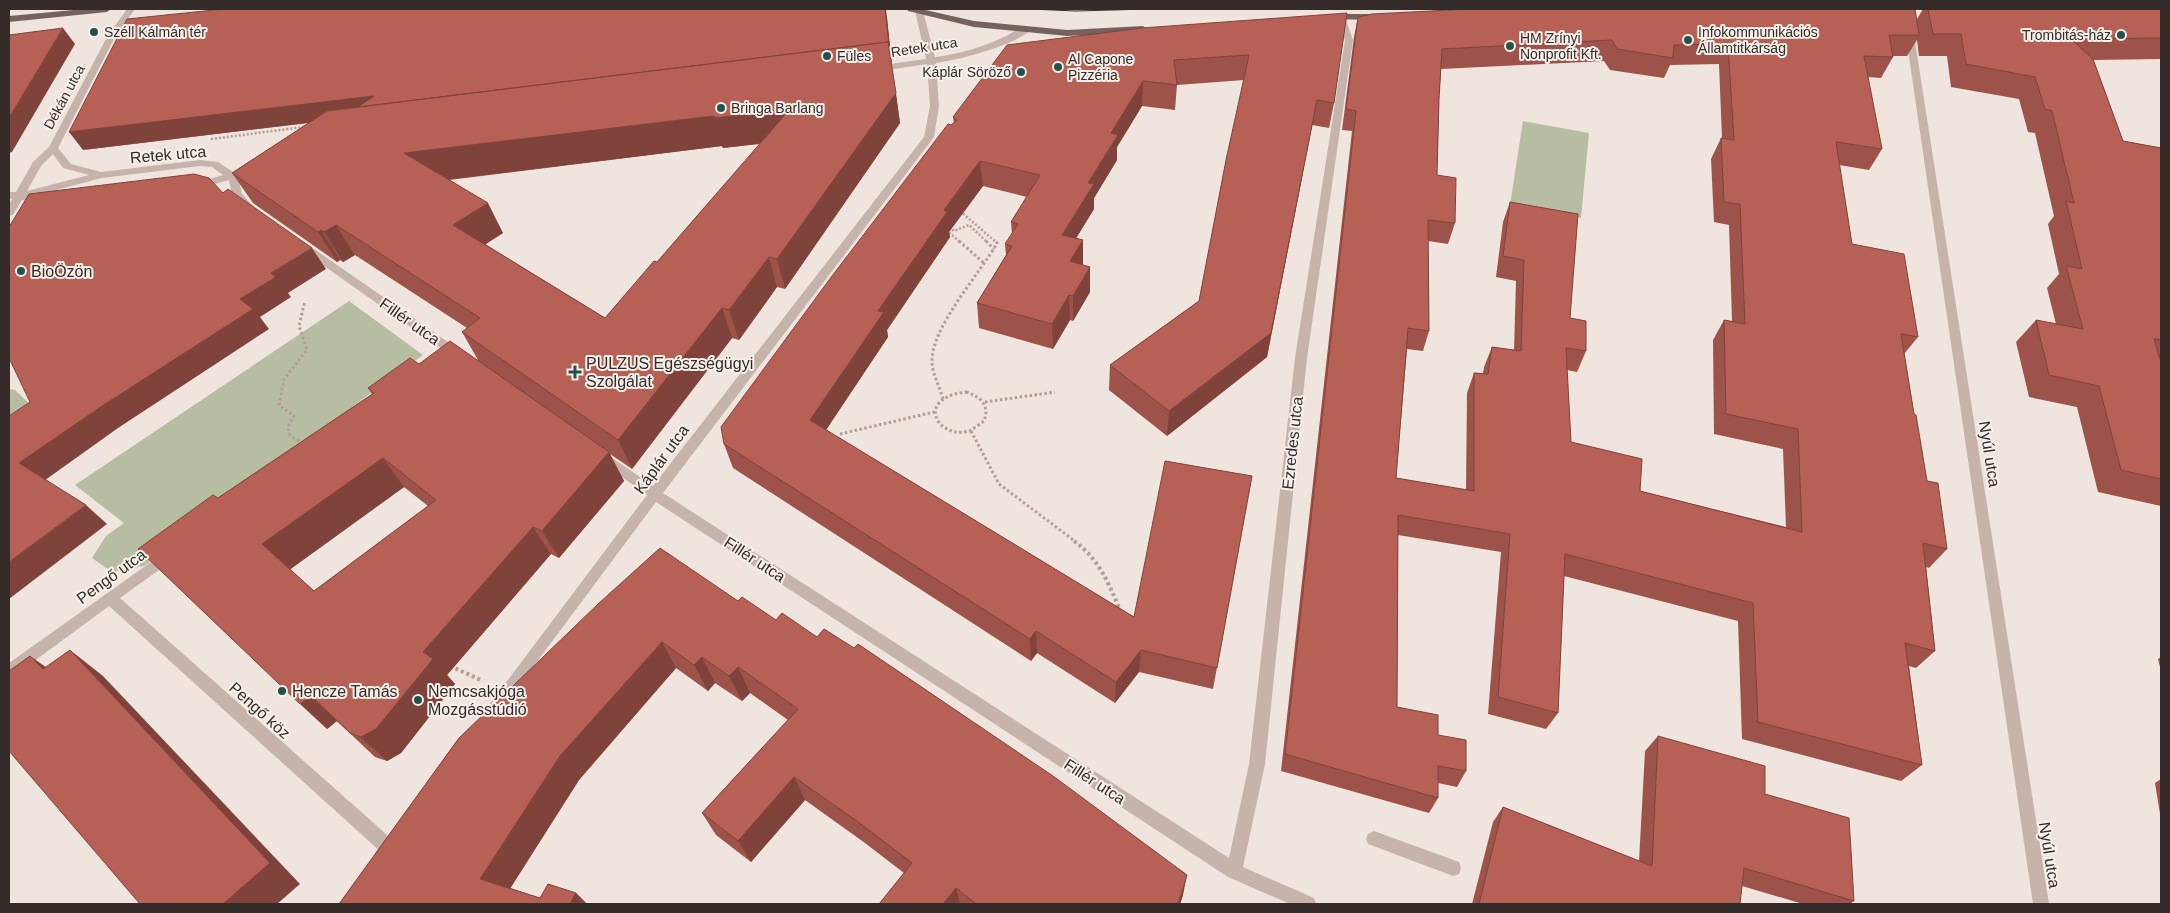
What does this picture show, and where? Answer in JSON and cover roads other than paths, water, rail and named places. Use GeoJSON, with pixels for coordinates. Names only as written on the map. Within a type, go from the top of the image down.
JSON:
{"type":"FeatureCollection","features":[{"type":"Feature","properties":{"kind":"main road"},"geometry":{"type":"LineString","coordinates":[[9,19],[107,9]]}},
{"type":"Feature","properties":{"kind":"main road"},"geometry":{"type":"LineString","coordinates":[[915,10],[974,24],[1067,33],[1150,29]]}},
{"type":"Feature","properties":{"kind":"main road"},"geometry":{"type":"LineString","coordinates":[[1324,18],[1386,16]]}},
{"type":"Feature","properties":{"kind":"street","name":"Dékán utca"},"geometry":{"type":"LineString","coordinates":[[9,213],[13,196],[37,164],[53,148],[111,37],[131,9]]}},
{"type":"Feature","properties":{"kind":"street","name":"Nyúl utca"},"geometry":{"type":"LineString","coordinates":[[1906,9],[2041,904]]}},
{"type":"Feature","properties":{"kind":"street","name":"Káplár utca"},"geometry":{"type":"LineString","coordinates":[[483,723],[656,495],[690,447],[933,138],[934,107],[931,62],[926,33],[915,10]]}},
{"type":"Feature","properties":{"kind":"street","name":"Ezredes utca"},"geometry":{"type":"LineString","coordinates":[[1234,872],[1257,764],[1301,358],[1349,40],[1341,16]]}},
{"type":"Feature","properties":{"kind":"street","name":"Retek utca"},"geometry":{"type":"LineString","coordinates":[[862,71],[957,57],[994,45],[1028,29]]}},
{"type":"Feature","properties":{"kind":"street","name":"Retek utca"},"geometry":{"type":"LineString","coordinates":[[53,148],[67,166],[102,175]]}},
{"type":"Feature","properties":{"kind":"street","name":"Retek utca"},"geometry":{"type":"LineString","coordinates":[[13,196],[102,175],[200,163],[214,164],[233,177]]}},
{"type":"Feature","properties":{"kind":"street","name":"Retek utca"},"geometry":{"type":"LineString","coordinates":[[188,188],[233,177],[248,170]]}},
{"type":"Feature","properties":{"kind":"street"},"geometry":{"type":"LineString","coordinates":[[233,177],[237,195],[247,206],[262,217]]}},
{"type":"Feature","properties":{"kind":"street"},"geometry":{"type":"LineString","coordinates":[[13,196],[58,200]]}},
{"type":"Feature","properties":{"kind":"street","name":"Fillér utca"},"geometry":{"type":"LineString","coordinates":[[293,238],[467,362]]}},
{"type":"Feature","properties":{"kind":"street"},"geometry":{"type":"LineString","coordinates":[[438,360],[451,350]]}},
{"type":"Feature","properties":{"kind":"street","name":"Fillér utca"},"geometry":{"type":"LineString","coordinates":[[597,453],[656,495],[1234,872],[1308,904]]}},
{"type":"Feature","properties":{"kind":"street","name":"Pengő utca"},"geometry":{"type":"LineString","coordinates":[[9,671],[181,547]]}},
{"type":"Feature","properties":{"kind":"street","name":"Pengő köz"},"geometry":{"type":"LineString","coordinates":[[110,598],[391,843],[377,861]]}},
{"type":"Feature","properties":{"kind":"street"},"geometry":{"type":"LineString","coordinates":[[1374,840],[1453,868]]}},
{"type":"Feature","properties":{"kind":"tram line"},"geometry":{"type":"LineString","coordinates":[[1028,9],[1076,11],[1149,9]]}},
{"type":"Feature","properties":{"kind":"place","name":"Széll Kálmán tér"},"geometry":{"type":"Point","coordinates":[94,32]}},
{"type":"Feature","properties":{"kind":"place","name":"Trombitás-ház"},"geometry":{"type":"Point","coordinates":[2121,35]}},
{"type":"Feature","properties":{"kind":"place","name":"Infokommunikációs Államtitkárság"},"geometry":{"type":"Point","coordinates":[1688,40]}},
{"type":"Feature","properties":{"kind":"place","name":"HM Zrínyi Nonprofit Kft."},"geometry":{"type":"Point","coordinates":[1510,46]}},
{"type":"Feature","properties":{"kind":"place","name":"Füles"},"geometry":{"type":"Point","coordinates":[827,56]}},
{"type":"Feature","properties":{"kind":"place","name":"Al Capone Pizzéria"},"geometry":{"type":"Point","coordinates":[1058,67]}},
{"type":"Feature","properties":{"kind":"place","name":"Káplár Söröző"},"geometry":{"type":"Point","coordinates":[1021,72]}},
{"type":"Feature","properties":{"kind":"place","name":"Bringa Barlang"},"geometry":{"type":"Point","coordinates":[721,108]}},
{"type":"Feature","properties":{"kind":"place","name":"BioÖzön"},"geometry":{"type":"Point","coordinates":[21,271]}},
{"type":"Feature","properties":{"kind":"place","name":"PULZUS Egészségügyi Szolgálat"},"geometry":{"type":"Point","coordinates":[575,372]}},
{"type":"Feature","properties":{"kind":"place","name":"Hencze Tamás"},"geometry":{"type":"Point","coordinates":[282,691]}},
{"type":"Feature","properties":{"kind":"place","name":"Nemcsakjóga Mozgásstúdió"},"geometry":{"type":"Point","coordinates":[418,700]}}]}
